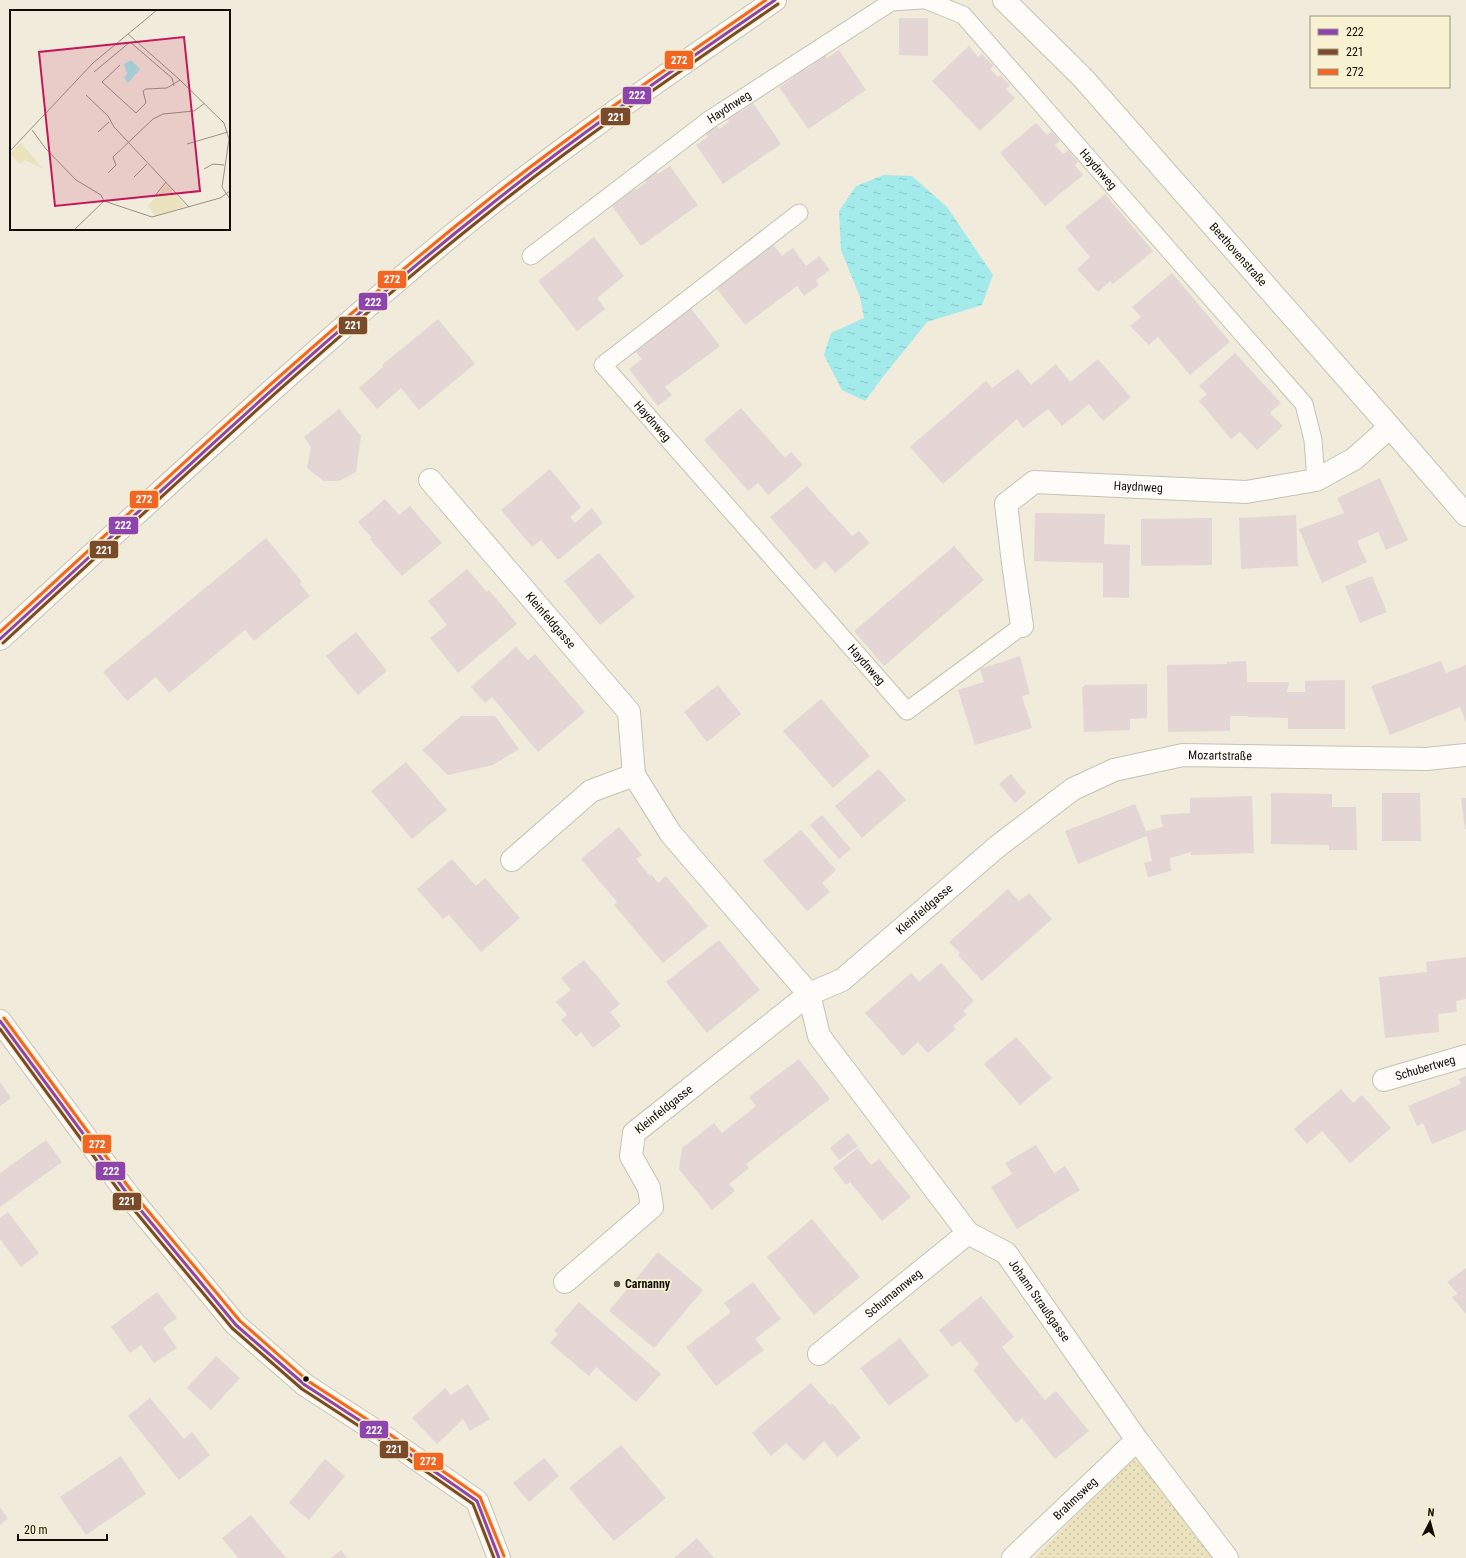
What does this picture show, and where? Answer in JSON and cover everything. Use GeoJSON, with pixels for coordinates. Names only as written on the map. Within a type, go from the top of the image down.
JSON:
{"type":"FeatureCollection","features":[{"type":"Feature","properties":{"kind":"street"},"geometry":{"type":"LineString","coordinates":[[0,639],[328,340],[446,240],[534,172],[663,77],[775,0]]}},
{"type":"Feature","properties":{"kind":"street","name":"Beethovenstraße"},"geometry":{"type":"LineString","coordinates":[[1004,0],[1083,78],[1466,515]]}},
{"type":"Feature","properties":{"kind":"street","name":"Haydnweg"},"geometry":{"type":"LineString","coordinates":[[1022,626],[1006,504],[1034,482],[1246,492],[1316,480],[1354,459],[1390,427]]}},
{"type":"Feature","properties":{"kind":"street","name":"Kleinfeldgasse"},"geometry":{"type":"LineString","coordinates":[[430,480],[629,712],[634,775],[671,834],[808,994]]}},
{"type":"Feature","properties":{"kind":"street","name":"Mozartstraße"},"geometry":{"type":"LineString","coordinates":[[998,846],[1073,789],[1114,770],[1183,755],[1426,759],[1466,755]]}},
{"type":"Feature","properties":{"kind":"street"},"geometry":{"type":"LineString","coordinates":[[512,860],[591,791],[634,775]]}},
{"type":"Feature","properties":{"kind":"street","name":"Kleinfeldgasse"},"geometry":{"type":"LineString","coordinates":[[565,1282],[652,1207],[649,1188],[631,1156],[634,1132],[808,994],[842,980],[998,846]]}},
{"type":"Feature","properties":{"kind":"street","name":"Johann Straußgasse"},"geometry":{"type":"LineString","coordinates":[[808,994],[819,1036],[968,1233],[1006,1253],[1137,1440],[1227,1558]]}},
{"type":"Feature","properties":{"kind":"street"},"geometry":{"type":"LineString","coordinates":[[0,1021],[129,1196],[236,1324],[305,1385],[382,1435],[477,1501],[499,1558]]}},
{"type":"Feature","properties":{"kind":"street","name":"Schubertweg"},"geometry":{"type":"LineString","coordinates":[[1384,1080],[1466,1056]]}},
{"type":"Feature","properties":{"kind":"street","name":"Schumannweg"},"geometry":{"type":"LineString","coordinates":[[820,1354],[968,1233]]}},
{"type":"Feature","properties":{"kind":"street","name":"Brahmsweg"},"geometry":{"type":"LineString","coordinates":[[1013,1558],[1137,1440]]}},
{"type":"Feature","properties":{"kind":"lane","name":"Haydnweg"},"geometry":{"type":"LineString","coordinates":[[530,256],[722,112],[891,2],[922,0]]}},
{"type":"Feature","properties":{"kind":"lane","name":"Haydnweg"},"geometry":{"type":"LineString","coordinates":[[926,0],[963,15],[1304,404],[1313,440],[1316,480]]}},
{"type":"Feature","properties":{"kind":"lane","name":"Haydnweg"},"geometry":{"type":"LineString","coordinates":[[799,213],[603,364],[907,711],[1022,626]]}},
{"type":"Feature","properties":{"kind":"shaded area"},"geometry":{"type":"Polygon","coordinates":[[[1137,1453],[1217,1558],[1034,1558],[1137,1453]]]}},
{"type":"Feature","properties":{"kind":"water"},"geometry":{"type":"Polygon","coordinates":[[[884,175],[912,176],[947,207],[993,275],[982,305],[927,322],[865,401],[842,390],[824,355],[831,333],[864,318],[860,297],[841,250],[839,211],[856,186],[884,175]]]}},
{"type":"Feature","properties":{"kind":"building"},"geometry":{"type":"Polygon","coordinates":[[[899,18],[928,18],[928,56],[899,55],[899,18]]]}},
{"type":"Feature","properties":{"kind":"building"},"geometry":{"type":"Polygon","coordinates":[[[969,46],[978,57],[982,54],[994,66],[990,69],[998,77],[1000,75],[1010,85],[1006,89],[1015,98],[980,131],[932,81],[969,46]]]}},
{"type":"Feature","properties":{"kind":"building"},"geometry":{"type":"Polygon","coordinates":[[[839,50],[866,90],[808,129],[779,87],[793,78],[790,74],[802,66],[805,70],[814,64],[812,61],[824,53],[827,58],[839,50]]]}},
{"type":"Feature","properties":{"kind":"building"},"geometry":{"type":"Polygon","coordinates":[[[753,103],[781,144],[723,184],[696,145],[708,137],[704,132],[715,124],[719,129],[729,122],[725,117],[738,108],[741,112],[753,103]]]}},
{"type":"Feature","properties":{"kind":"building"},"geometry":{"type":"Polygon","coordinates":[[[1036,123],[1047,135],[1052,131],[1060,141],[1055,145],[1063,154],[1068,150],[1078,162],[1075,165],[1083,175],[1045,206],[1000,153],[1036,123]]]}},
{"type":"Feature","properties":{"kind":"building"},"geometry":{"type":"Polygon","coordinates":[[[670,166],[698,205],[641,246],[612,206],[624,197],[621,194],[632,185],[636,190],[646,182],[643,179],[655,170],[658,174],[670,166]]]}},
{"type":"Feature","properties":{"kind":"building"},"geometry":{"type":"Polygon","coordinates":[[[1105,194],[1153,251],[1113,284],[1110,281],[1098,292],[1077,269],[1090,257],[1065,227],[1105,194]]]}},
{"type":"Feature","properties":{"kind":"building"},"geometry":{"type":"Polygon","coordinates":[[[594,237],[624,276],[597,298],[605,309],[577,331],[538,281],[594,237]]]}},
{"type":"Feature","properties":{"kind":"building"},"geometry":{"type":"Polygon","coordinates":[[[771,242],[782,256],[793,248],[806,266],[819,256],[830,270],[816,280],[819,285],[804,296],[797,286],[745,325],[714,285],[771,242]]]}},
{"type":"Feature","properties":{"kind":"building"},"geometry":{"type":"Polygon","coordinates":[[[1172,273],[1230,342],[1190,375],[1158,337],[1149,345],[1130,326],[1141,317],[1132,307],[1172,273]]]}},
{"type":"Feature","properties":{"kind":"building"},"geometry":{"type":"Polygon","coordinates":[[[690,307],[720,346],[665,387],[672,395],[658,406],[629,369],[642,359],[634,350],[690,307]]]}},
{"type":"Feature","properties":{"kind":"building"},"geometry":{"type":"Polygon","coordinates":[[[438,319],[475,364],[419,410],[401,388],[377,409],[359,388],[383,367],[382,365],[438,319]]]}},
{"type":"Feature","properties":{"kind":"building"},"geometry":{"type":"Polygon","coordinates":[[[1235,353],[1281,403],[1270,413],[1283,426],[1257,450],[1240,432],[1231,439],[1199,401],[1207,394],[1199,386],[1235,353]]]}},
{"type":"Feature","properties":{"kind":"building"},"geometry":{"type":"Polygon","coordinates":[[[1098,359],[1131,397],[1103,421],[1089,404],[1062,426],[1048,409],[1023,428],[1017,419],[943,484],[910,447],[986,381],[992,388],[1018,369],[1031,385],[1056,364],[1070,382],[1098,359]]]}},
{"type":"Feature","properties":{"kind":"building"},"geometry":{"type":"Polygon","coordinates":[[[741,408],[785,458],[791,452],[803,465],[768,495],[758,483],[748,491],[704,440],[741,408]]]}},
{"type":"Feature","properties":{"kind":"building"},"geometry":{"type":"Polygon","coordinates":[[[339,409],[361,436],[356,472],[339,481],[324,481],[307,468],[311,447],[304,437],[339,409]]]}},
{"type":"Feature","properties":{"kind":"building"},"geometry":{"type":"Polygon","coordinates":[[[550,469],[581,507],[570,517],[575,523],[592,508],[603,523],[558,560],[541,540],[532,547],[501,510],[550,469]]]}},
{"type":"Feature","properties":{"kind":"building"},"geometry":{"type":"Polygon","coordinates":[[[1380,478],[1408,540],[1386,550],[1378,532],[1357,541],[1367,562],[1322,583],[1299,529],[1344,513],[1337,498],[1380,478]]]}},
{"type":"Feature","properties":{"kind":"building"},"geometry":{"type":"Polygon","coordinates":[[[807,486],[852,536],[859,531],[870,543],[835,573],[825,561],[815,570],[770,517],[807,486]]]}},
{"type":"Feature","properties":{"kind":"building"},"geometry":{"type":"Polygon","coordinates":[[[385,499],[399,515],[410,506],[442,543],[402,576],[370,539],[372,538],[358,522],[385,499]]]}},
{"type":"Feature","properties":{"kind":"building"},"geometry":{"type":"Polygon","coordinates":[[[1035,513],[1105,514],[1104,544],[1130,545],[1129,598],[1103,597],[1103,563],[1034,561],[1035,513]]]}},
{"type":"Feature","properties":{"kind":"building"},"geometry":{"type":"Polygon","coordinates":[[[1296,515],[1298,566],[1241,569],[1239,518],[1296,515]]]}},
{"type":"Feature","properties":{"kind":"building"},"geometry":{"type":"Polygon","coordinates":[[[1212,518],[1212,565],[1141,566],[1141,519],[1212,518]]]}},
{"type":"Feature","properties":{"kind":"building"},"geometry":{"type":"Polygon","coordinates":[[[266,538],[302,582],[300,584],[310,596],[254,641],[245,630],[169,693],[156,677],[127,701],[103,672],[266,538]]]}},
{"type":"Feature","properties":{"kind":"building"},"geometry":{"type":"Polygon","coordinates":[[[954,546],[984,580],[884,666],[854,631],[954,546]]]}},
{"type":"Feature","properties":{"kind":"building"},"geometry":{"type":"Polygon","coordinates":[[[599,553],[635,597],[600,625],[564,581],[599,553]]]}},
{"type":"Feature","properties":{"kind":"building"},"geometry":{"type":"Polygon","coordinates":[[[467,569],[487,592],[489,590],[517,624],[458,673],[430,638],[447,625],[428,601],[467,569]]]}},
{"type":"Feature","properties":{"kind":"building"},"geometry":{"type":"Polygon","coordinates":[[[1372,576],[1387,612],[1360,623],[1345,586],[1372,576]]]}},
{"type":"Feature","properties":{"kind":"building"},"geometry":{"type":"Polygon","coordinates":[[[356,632],[387,671],[358,695],[326,656],[356,632]]]}},
{"type":"Feature","properties":{"kind":"building"},"geometry":{"type":"Polygon","coordinates":[[[516,647],[528,660],[535,654],[585,712],[538,752],[492,697],[485,703],[471,687],[516,647]]]}},
{"type":"Feature","properties":{"kind":"building"},"geometry":{"type":"Polygon","coordinates":[[[1020,656],[1030,694],[1022,696],[1032,728],[975,745],[958,690],[984,682],[980,669],[1020,656]]]}},
{"type":"Feature","properties":{"kind":"building"},"geometry":{"type":"Polygon","coordinates":[[[1246,661],[1247,682],[1289,682],[1287,692],[1305,692],[1305,681],[1345,680],[1345,729],[1288,729],[1288,718],[1230,716],[1230,731],[1168,732],[1167,665],[1227,664],[1227,662],[1246,661]]]}},
{"type":"Feature","properties":{"kind":"building"},"geometry":{"type":"Polygon","coordinates":[[[1441,661],[1446,673],[1466,665],[1466,723],[1460,707],[1390,735],[1371,686],[1441,661]]]}},
{"type":"Feature","properties":{"kind":"building"},"geometry":{"type":"Polygon","coordinates":[[[1147,684],[1147,718],[1130,719],[1130,730],[1084,732],[1082,687],[1084,687],[1084,685],[1147,684]]]}},
{"type":"Feature","properties":{"kind":"building"},"geometry":{"type":"Polygon","coordinates":[[[718,685],[741,714],[707,742],[684,712],[718,685]]]}},
{"type":"Feature","properties":{"kind":"building"},"geometry":{"type":"Polygon","coordinates":[[[821,699],[870,756],[833,788],[783,731],[821,699]]]}},
{"type":"Feature","properties":{"kind":"building"},"geometry":{"type":"Polygon","coordinates":[[[461,716],[495,716],[519,749],[493,765],[448,775],[422,750],[461,716]]]}},
{"type":"Feature","properties":{"kind":"building"},"geometry":{"type":"Polygon","coordinates":[[[406,762],[447,810],[412,839],[371,791],[406,762]]]}},
{"type":"Feature","properties":{"kind":"building"},"geometry":{"type":"Polygon","coordinates":[[[879,769],[906,800],[862,838],[835,806],[879,769]]]}},
{"type":"Feature","properties":{"kind":"building"},"geometry":{"type":"Polygon","coordinates":[[[1011,774],[1026,793],[1015,803],[999,784],[1011,774]]]}},
{"type":"Feature","properties":{"kind":"building"},"geometry":{"type":"Polygon","coordinates":[[[1271,793],[1332,794],[1332,807],[1356,807],[1357,850],[1329,850],[1329,845],[1271,844],[1271,793]]]}},
{"type":"Feature","properties":{"kind":"building"},"geometry":{"type":"Polygon","coordinates":[[[1382,793],[1420,793],[1421,841],[1382,841],[1382,793]]]}},
{"type":"Feature","properties":{"kind":"building"},"geometry":{"type":"Polygon","coordinates":[[[1252,796],[1254,853],[1191,855],[1191,852],[1170,858],[1171,871],[1148,877],[1144,863],[1152,861],[1147,836],[1078,864],[1065,831],[1135,804],[1146,831],[1163,827],[1160,815],[1190,813],[1190,798],[1252,796]]]}},
{"type":"Feature","properties":{"kind":"building"},"geometry":{"type":"Polygon","coordinates":[[[1461,798],[1466,798],[1466,829],[1465,829],[1461,798]]]}},
{"type":"Feature","properties":{"kind":"building"},"geometry":{"type":"Polygon","coordinates":[[[822,815],[851,849],[839,859],[810,825],[822,815]]]}},
{"type":"Feature","properties":{"kind":"building"},"geometry":{"type":"Polygon","coordinates":[[[619,827],[642,855],[636,859],[650,876],[651,874],[658,883],[666,876],[708,926],[663,963],[614,905],[617,902],[581,859],[619,827]]]}},
{"type":"Feature","properties":{"kind":"building"},"geometry":{"type":"Polygon","coordinates":[[[801,830],[836,870],[822,883],[830,892],[807,911],[763,861],[801,830]]]}},
{"type":"Feature","properties":{"kind":"building"},"geometry":{"type":"Polygon","coordinates":[[[452,859],[476,886],[485,878],[520,918],[481,952],[449,915],[443,919],[417,889],[452,859]]]}},
{"type":"Feature","properties":{"kind":"building"},"geometry":{"type":"Polygon","coordinates":[[[1008,889],[1019,901],[1029,893],[1052,919],[982,981],[958,955],[960,953],[949,942],[1008,889]]]}},
{"type":"Feature","properties":{"kind":"building"},"geometry":{"type":"Polygon","coordinates":[[[719,940],[760,990],[707,1033],[666,982],[719,940]]]}},
{"type":"Feature","properties":{"kind":"building"},"geometry":{"type":"Polygon","coordinates":[[[1466,957],[1466,999],[1456,1001],[1457,1012],[1438,1014],[1439,1032],[1385,1038],[1379,977],[1427,972],[1426,962],[1466,957]]]}},
{"type":"Feature","properties":{"kind":"building"},"geometry":{"type":"Polygon","coordinates":[[[584,960],[620,1004],[610,1012],[621,1026],[593,1048],[581,1032],[576,1037],[561,1020],[567,1015],[556,1002],[571,990],[561,978],[584,960]]]}},
{"type":"Feature","properties":{"kind":"building"},"geometry":{"type":"Polygon","coordinates":[[[941,963],[974,1001],[963,1011],[967,1014],[953,1026],[956,1029],[928,1053],[918,1042],[903,1056],[865,1013],[911,973],[919,982],[941,963]]]}},
{"type":"Feature","properties":{"kind":"building"},"geometry":{"type":"Polygon","coordinates":[[[1016,1037],[1052,1078],[1020,1105],[984,1064],[1016,1037]]]}},
{"type":"Feature","properties":{"kind":"building"},"geometry":{"type":"Polygon","coordinates":[[[799,1059],[830,1099],[746,1164],[749,1168],[729,1184],[735,1191],[712,1210],[679,1169],[682,1148],[714,1123],[722,1133],[756,1106],[749,1097],[799,1059]]]}},
{"type":"Feature","properties":{"kind":"building"},"geometry":{"type":"Polygon","coordinates":[[[1466,1076],[1466,1130],[1432,1144],[1423,1123],[1417,1126],[1408,1106],[1461,1084],[1459,1079],[1466,1076]]]}},
{"type":"Feature","properties":{"kind":"building"},"geometry":{"type":"Polygon","coordinates":[[[0,1082],[11,1098],[0,1106],[0,1082]]]}},
{"type":"Feature","properties":{"kind":"building"},"geometry":{"type":"Polygon","coordinates":[[[1341,1089],[1353,1103],[1362,1095],[1391,1128],[1350,1163],[1322,1131],[1307,1144],[1294,1129],[1341,1089]]]}},
{"type":"Feature","properties":{"kind":"building"},"geometry":{"type":"Polygon","coordinates":[[[848,1133],[858,1146],[839,1160],[830,1148],[848,1133]]]}},
{"type":"Feature","properties":{"kind":"building"},"geometry":{"type":"Polygon","coordinates":[[[46,1140],[62,1162],[0,1207],[0,1173],[46,1140]]]}},
{"type":"Feature","properties":{"kind":"building"},"geometry":{"type":"Polygon","coordinates":[[[1036,1145],[1054,1173],[1065,1166],[1080,1190],[1017,1229],[991,1187],[1012,1174],[1005,1163],[1036,1145]]]}},
{"type":"Feature","properties":{"kind":"building"},"geometry":{"type":"Polygon","coordinates":[[[858,1148],[871,1165],[879,1159],[911,1197],[882,1221],[850,1182],[846,1185],[833,1168],[858,1148]]]}},
{"type":"Feature","properties":{"kind":"building"},"geometry":{"type":"Polygon","coordinates":[[[8,1212],[39,1253],[21,1267],[0,1239],[0,1218],[8,1212]]]}},
{"type":"Feature","properties":{"kind":"building"},"geometry":{"type":"Polygon","coordinates":[[[812,1219],[860,1277],[814,1315],[767,1257],[812,1219]]]}},
{"type":"Feature","properties":{"kind":"building"},"geometry":{"type":"Polygon","coordinates":[[[658,1252],[703,1290],[654,1348],[609,1311],[658,1252]]]}},
{"type":"Feature","properties":{"kind":"building"},"geometry":{"type":"Polygon","coordinates":[[[1466,1268],[1466,1314],[1452,1297],[1458,1294],[1447,1282],[1466,1268]]]}},
{"type":"Feature","properties":{"kind":"building"},"geometry":{"type":"Polygon","coordinates":[[[753,1282],[781,1319],[755,1339],[764,1350],[716,1386],[686,1347],[731,1312],[724,1303],[753,1282]]]}},
{"type":"Feature","properties":{"kind":"building"},"geometry":{"type":"Polygon","coordinates":[[[157,1292],[177,1318],[163,1328],[177,1348],[154,1363],[141,1345],[130,1353],[111,1327],[157,1292]]]}},
{"type":"Feature","properties":{"kind":"building"},"geometry":{"type":"Polygon","coordinates":[[[981,1296],[1014,1337],[1002,1347],[1045,1400],[1056,1391],[1089,1431],[1055,1459],[1022,1418],[1016,1423],[973,1370],[979,1364],[960,1341],[952,1347],[939,1330],[981,1296]]]}},
{"type":"Feature","properties":{"kind":"building"},"geometry":{"type":"Polygon","coordinates":[[[579,1302],[661,1374],[636,1402],[596,1367],[589,1376],[550,1343],[558,1334],[554,1331],[579,1302]]]}},
{"type":"Feature","properties":{"kind":"building"},"geometry":{"type":"Polygon","coordinates":[[[900,1338],[929,1376],[889,1406],[860,1368],[900,1338]]]}},
{"type":"Feature","properties":{"kind":"building"},"geometry":{"type":"Polygon","coordinates":[[[216,1356],[240,1378],[211,1410],[187,1388],[216,1356]]]}},
{"type":"Feature","properties":{"kind":"building"},"geometry":{"type":"Polygon","coordinates":[[[811,1383],[830,1405],[833,1404],[861,1438],[837,1457],[824,1441],[804,1461],[786,1443],[771,1456],[752,1433],[811,1383]]]}},
{"type":"Feature","properties":{"kind":"building"},"geometry":{"type":"Polygon","coordinates":[[[468,1384],[490,1419],[470,1431],[463,1419],[437,1444],[412,1418],[445,1388],[451,1395],[468,1384]]]}},
{"type":"Feature","properties":{"kind":"building"},"geometry":{"type":"Polygon","coordinates":[[[150,1398],[184,1439],[192,1432],[210,1455],[179,1480],[128,1416],[150,1398]]]}},
{"type":"Feature","properties":{"kind":"building"},"geometry":{"type":"Polygon","coordinates":[[[621,1445],[666,1498],[614,1541],[569,1488],[621,1445]]]}},
{"type":"Feature","properties":{"kind":"building"},"geometry":{"type":"Polygon","coordinates":[[[121,1456],[146,1494],[86,1535],[60,1497],[121,1456]]]}},
{"type":"Feature","properties":{"kind":"building"},"geometry":{"type":"Polygon","coordinates":[[[544,1458],[559,1476],[529,1502],[513,1483],[544,1458]]]}},
{"type":"Feature","properties":{"kind":"building"},"geometry":{"type":"Polygon","coordinates":[[[325,1459],[345,1476],[309,1520],[289,1503],[325,1459]]]}},
{"type":"Feature","properties":{"kind":"building"},"geometry":{"type":"Polygon","coordinates":[[[0,1507],[8,1519],[0,1525],[0,1507]]]}},
{"type":"Feature","properties":{"kind":"building"},"geometry":{"type":"Polygon","coordinates":[[[251,1515],[286,1558],[238,1558],[222,1538],[251,1515]]]}},
{"type":"Feature","properties":{"kind":"building"},"geometry":{"type":"Polygon","coordinates":[[[697,1538],[714,1558],[674,1558],[697,1538]]]}},
{"type":"Feature","properties":{"kind":"building"},"geometry":{"type":"Polygon","coordinates":[[[341,1550],[347,1558],[331,1558],[341,1550]]]}},
{"type":"Feature","properties":{"kind":"transit line","name":"272"},"geometry":{"type":"LineString","coordinates":[[0,632],[236,416],[416,258],[549,153],[620,101],[766,0]]}},
{"type":"Feature","properties":{"kind":"transit line","name":"222"},"geometry":{"type":"LineString","coordinates":[[0,639],[238,420],[359,313],[421,261],[555,155],[627,102],[775,0]]}},
{"type":"Feature","properties":{"kind":"transit line","name":"221"},"geometry":{"type":"LineString","coordinates":[[3,643],[241,424],[362,317],[424,265],[558,159],[630,106],[778,4]]}},
{"type":"Feature","properties":{"kind":"transit line","name":"272"},"geometry":{"type":"LineString","coordinates":[[4,1018],[133,1193],[240,1321],[308,1381],[385,1431],[480,1497],[504,1556]]}},
{"type":"Feature","properties":{"kind":"transit line","name":"222"},"geometry":{"type":"LineString","coordinates":[[0,1021],[129,1196],[236,1325],[305,1385],[382,1435],[477,1501],[499,1558]]}},
{"type":"Feature","properties":{"kind":"transit line","name":"221"},"geometry":{"type":"LineString","coordinates":[[0,1029],[125,1199],[232,1328],[302,1389],[379,1439],[473,1504],[494,1558]]}},
{"type":"Feature","properties":{"kind":"place","name":"Carnanny"},"geometry":{"type":"Point","coordinates":[617,1284]}}]}
